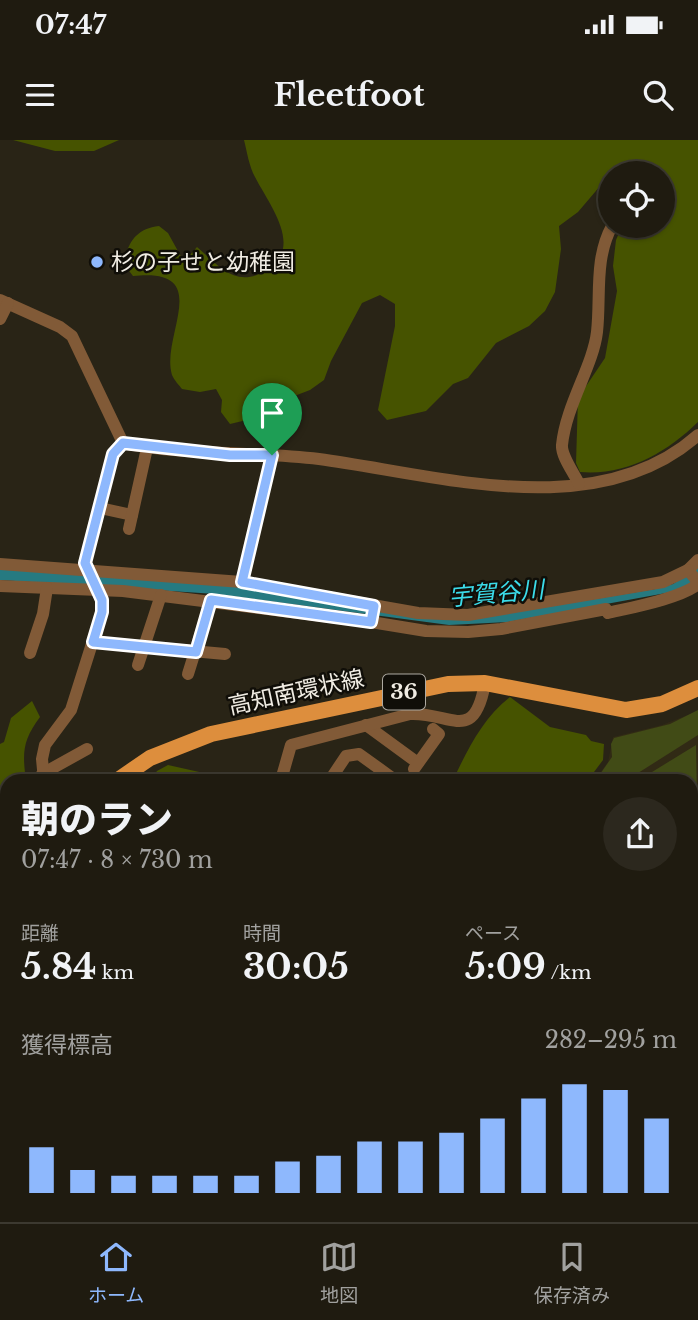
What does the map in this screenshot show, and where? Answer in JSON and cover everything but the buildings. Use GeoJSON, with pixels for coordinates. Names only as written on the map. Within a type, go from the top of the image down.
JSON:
{"type":"FeatureCollection","features":[{"type":"Feature","properties":{"kind":"main road","name":"高知南環状線"},"geometry":{"type":"LineString","coordinates":[[127,774],[150,758],[211,734],[448,684],[485,683],[626,710],[662,704],[698,688]]}},
{"type":"Feature","properties":{"kind":"street"},"geometry":{"type":"LineString","coordinates":[[579,484],[562,448],[572,402],[597,334],[598,285],[605,238]]}},
{"type":"Feature","properties":{"kind":"street"},"geometry":{"type":"LineString","coordinates":[[0,319],[4,302],[60,327],[72,336],[123,443]]}},
{"type":"Feature","properties":{"kind":"street"},"geometry":{"type":"LineString","coordinates":[[123,443],[147,448],[320,459],[424,478],[524,486],[619,479],[680,451],[698,435]]}},
{"type":"Feature","properties":{"kind":"street"},"geometry":{"type":"LineString","coordinates":[[43,774],[45,745],[71,710],[102,612],[88,571],[113,454],[123,443]]}},
{"type":"Feature","properties":{"kind":"street"},"geometry":{"type":"LineString","coordinates":[[129,529],[147,448]]}},
{"type":"Feature","properties":{"kind":"street"},"geometry":{"type":"LineString","coordinates":[[242,582],[272,455]]}},
{"type":"Feature","properties":{"kind":"street"},"geometry":{"type":"LineString","coordinates":[[100,508],[132,516]]}},
{"type":"Feature","properties":{"kind":"street"},"geometry":{"type":"LineString","coordinates":[[0,564],[242,582],[373,614],[426,631],[501,629],[606,609],[608,612],[633,607],[681,594],[694,578],[698,560]]}},
{"type":"Feature","properties":{"kind":"street"},"geometry":{"type":"LineString","coordinates":[[0,586],[96,589],[373,614],[468,615],[694,578]]}},
{"type":"Feature","properties":{"kind":"street"},"geometry":{"type":"LineString","coordinates":[[30,653],[43,614],[47,588]]}},
{"type":"Feature","properties":{"kind":"street"},"geometry":{"type":"LineString","coordinates":[[138,665],[161,595]]}},
{"type":"Feature","properties":{"kind":"street"},"geometry":{"type":"LineString","coordinates":[[188,674],[211,600]]}},
{"type":"Feature","properties":{"kind":"street"},"geometry":{"type":"LineString","coordinates":[[93,642],[225,654]]}},
{"type":"Feature","properties":{"kind":"street"},"geometry":{"type":"LineString","coordinates":[[283,774],[291,745],[421,713],[455,723],[464,722],[478,711],[485,683]]}},
{"type":"Feature","properties":{"kind":"street"},"geometry":{"type":"LineString","coordinates":[[366,725],[416,766],[439,734],[433,729]]}},
{"type":"Feature","properties":{"kind":"street"},"geometry":{"type":"LineString","coordinates":[[48,774],[87,749]]}},
{"type":"Feature","properties":{"kind":"street"},"geometry":{"type":"LineString","coordinates":[[334,774],[346,756],[359,754],[385,774]]}},
{"type":"Feature","properties":{"kind":"shaded area"},"geometry":{"type":"Polygon","coordinates":[[[698,711],[698,774],[599,774],[608,762],[613,737],[662,725],[698,711]]]}},
{"type":"Feature","properties":{"kind":"green space"},"geometry":{"type":"Polygon","coordinates":[[[13,140],[119,140],[94,151],[55,151],[13,140]]]}},
{"type":"Feature","properties":{"kind":"green space"},"geometry":{"type":"Polygon","coordinates":[[[244,140],[698,140],[698,422],[659,452],[629,466],[580,472],[576,463],[578,398],[605,358],[617,291],[613,266],[617,238],[675,238],[675,161],[598,161],[598,189],[578,212],[559,226],[561,249],[555,292],[545,311],[529,326],[496,343],[468,378],[453,384],[426,411],[387,420],[378,410],[395,326],[395,304],[380,295],[362,303],[331,361],[324,380],[310,390],[271,405],[251,419],[230,424],[221,412],[222,400],[216,389],[200,392],[182,389],[172,375],[170,359],[179,293],[172,282],[158,276],[133,276],[123,263],[135,237],[145,230],[159,226],[168,233],[184,262],[197,247],[226,272],[242,277],[251,277],[275,264],[282,253],[284,241],[281,228],[248,159],[244,140]]]}},
{"type":"Feature","properties":{"kind":"green space"},"geometry":{"type":"Polygon","coordinates":[[[510,697],[550,727],[586,735],[591,741],[604,744],[603,760],[592,774],[456,774],[470,746],[510,697]]]}},
{"type":"Feature","properties":{"kind":"green space"},"geometry":{"type":"Polygon","coordinates":[[[32,701],[40,717],[25,747],[25,774],[0,774],[0,744],[4,742],[11,718],[32,701]]]}},
{"type":"Feature","properties":{"kind":"green space"},"geometry":{"type":"Polygon","coordinates":[[[698,710],[698,735],[636,774],[600,774],[612,757],[611,744],[614,738],[670,724],[698,710]]]}},
{"type":"Feature","properties":{"kind":"green space"},"geometry":{"type":"Polygon","coordinates":[[[696,745],[697,774],[649,774],[696,745]]]}},
{"type":"Feature","properties":{"kind":"green space"},"geometry":{"type":"Polygon","coordinates":[[[168,765],[208,774],[155,774],[168,765]]]}},
{"type":"Feature","properties":{"kind":"water"},"geometry":{"type":"Polygon","coordinates":[[[698,567],[698,579],[677,591],[508,622],[449,625],[216,594],[0,580],[0,569],[216,584],[417,616],[479,618],[655,589],[673,584],[698,567]]]}},
{"type":"Feature","properties":{"kind":"place","name":"杉の子せと幼稚園"},"geometry":{"type":"Point","coordinates":[97,262]}},
{"type":"Feature","properties":{"kind":"route"},"geometry":{"type":"LineString","coordinates":[[123,443],[147,448],[230,455],[272,455],[242,582],[374,606],[371,622],[211,600],[196,652],[93,642],[102,612],[102,600],[85,563],[113,454],[123,443]]}},
{"type":"Feature","properties":{"kind":"water label","name":"宇賀谷川"},"geometry":{"type":"Point","coordinates":[496,593]}}]}
